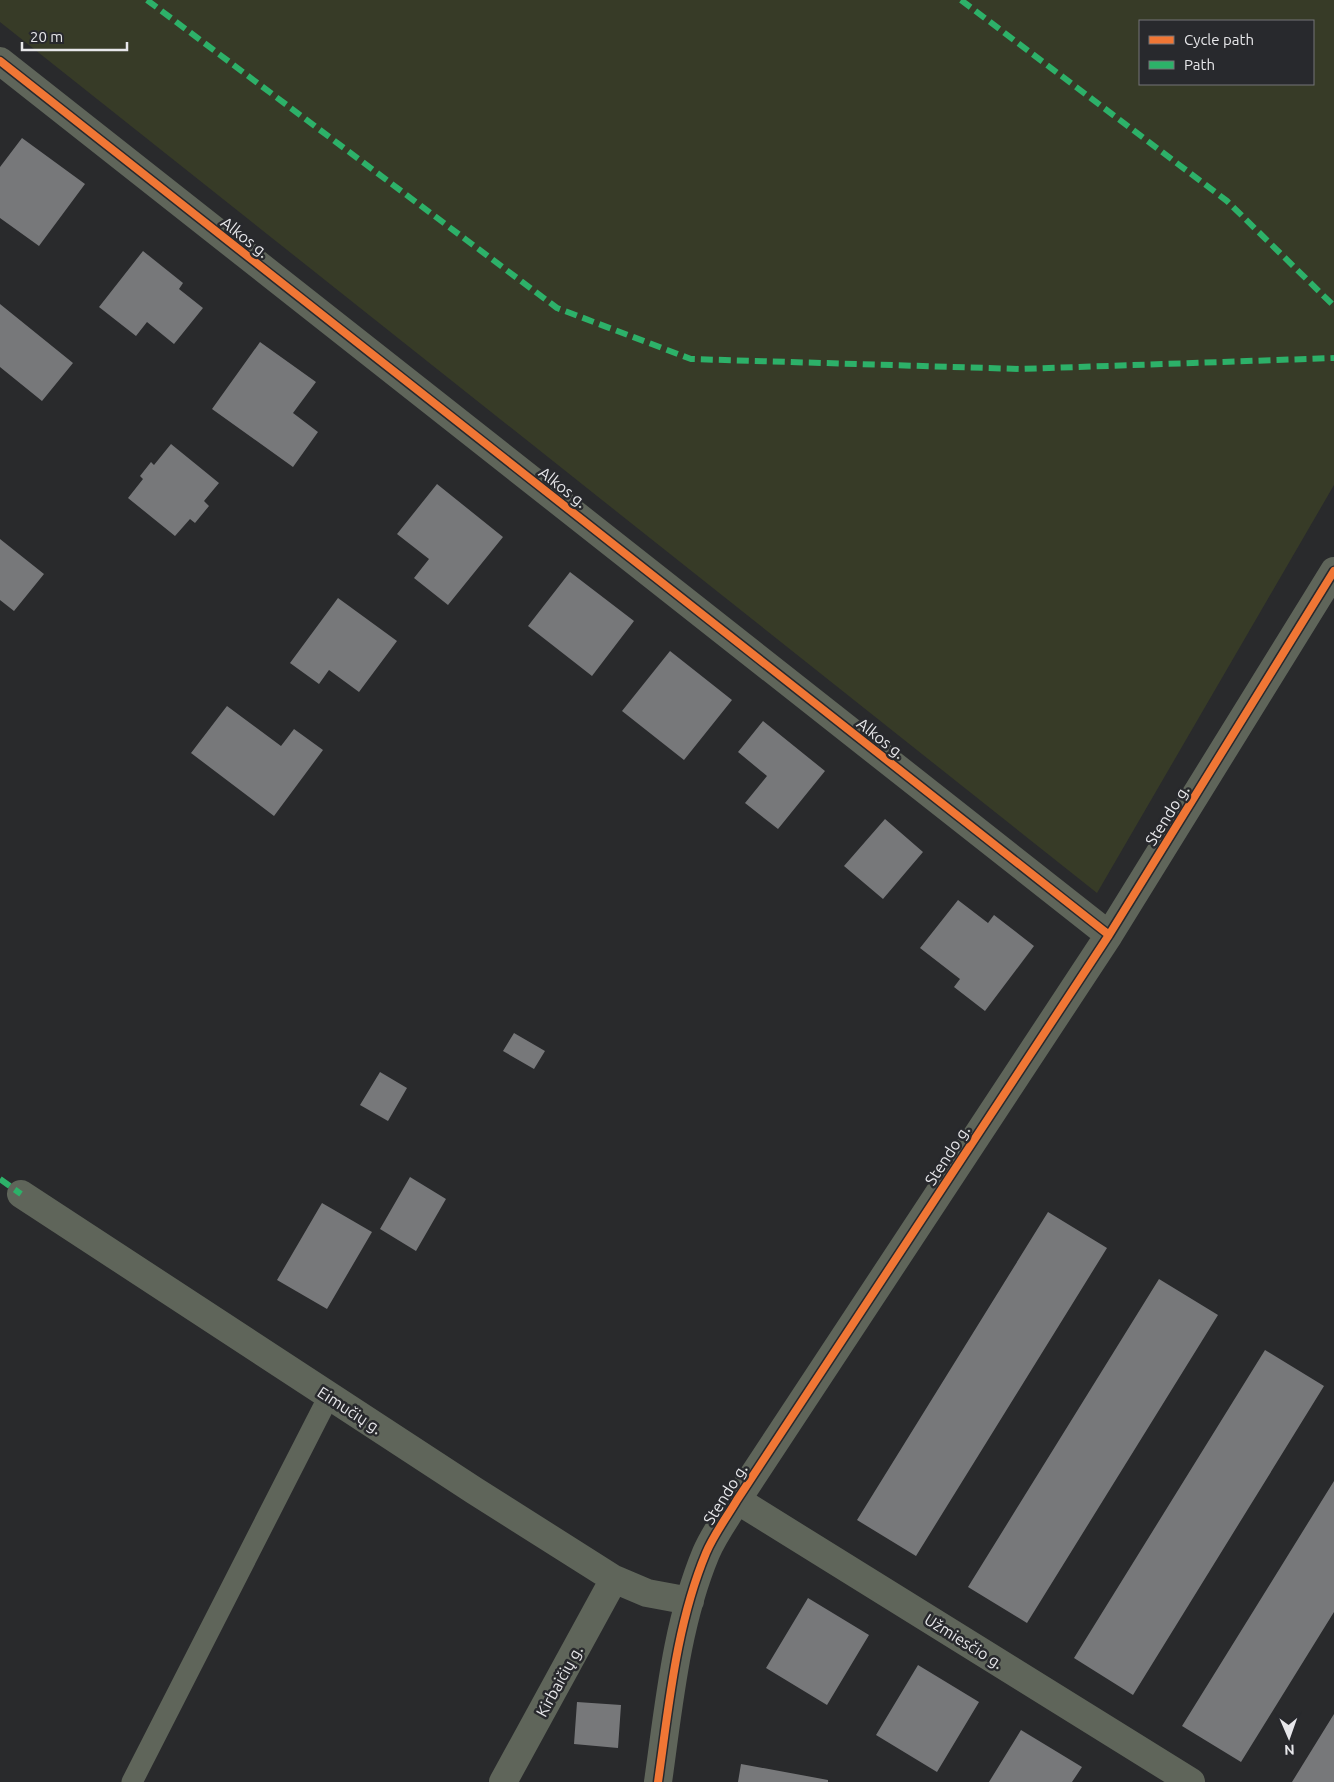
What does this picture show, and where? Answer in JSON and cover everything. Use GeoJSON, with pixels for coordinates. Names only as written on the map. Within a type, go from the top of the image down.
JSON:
{"type":"FeatureCollection","features":[{"type":"Feature","properties":{"kind":"street","name":"Alkos g."},"geometry":{"type":"LineString","coordinates":[[0,61],[1109,935]]}},
{"type":"Feature","properties":{"kind":"street","name":"Stendo g."},"geometry":{"type":"LineString","coordinates":[[658,1782],[677,1654],[690,1601],[706,1552],[737,1500],[1109,935],[1334,572]]}},
{"type":"Feature","properties":{"kind":"street","name":"Eimučių g."},"geometry":{"type":"LineString","coordinates":[[21,1194],[614,1580],[648,1593],[690,1601]]}},
{"type":"Feature","properties":{"kind":"street","name":"Užmiesčio g."},"geometry":{"type":"LineString","coordinates":[[737,1500],[1191,1782]]}},
{"type":"Feature","properties":{"kind":"street","name":"Kirbaičių g."},"geometry":{"type":"LineString","coordinates":[[503,1782],[614,1580]]}},
{"type":"Feature","properties":{"kind":"lane"},"geometry":{"type":"LineString","coordinates":[[132,1782],[329,1396]]}},
{"type":"Feature","properties":{"kind":"green space"},"geometry":{"type":"Polygon","coordinates":[[[0,0],[1334,0],[1334,485],[1097,893],[0,22],[0,0]]]}},
{"type":"Feature","properties":{"kind":"building"},"geometry":{"type":"Polygon","coordinates":[[[22,138],[85,184],[39,246],[0,218],[0,167],[22,138]]]}},
{"type":"Feature","properties":{"kind":"building"},"geometry":{"type":"Polygon","coordinates":[[[143,251],[183,283],[179,289],[203,308],[174,344],[147,322],[136,336],[99,307],[143,251]]]}},
{"type":"Feature","properties":{"kind":"building"},"geometry":{"type":"Polygon","coordinates":[[[0,304],[73,363],[42,401],[0,367],[0,304]]]}},
{"type":"Feature","properties":{"kind":"building"},"geometry":{"type":"Polygon","coordinates":[[[260,342],[316,382],[293,413],[318,432],[293,467],[212,409],[260,342]]]}},
{"type":"Feature","properties":{"kind":"building"},"geometry":{"type":"Polygon","coordinates":[[[171,444],[219,483],[204,501],[209,506],[195,523],[190,519],[175,536],[128,498],[143,479],[140,476],[151,462],[154,465],[171,444]]]}},
{"type":"Feature","properties":{"kind":"building"},"geometry":{"type":"Polygon","coordinates":[[[437,484],[503,537],[448,605],[414,578],[429,559],[397,534],[437,484]]]}},
{"type":"Feature","properties":{"kind":"building"},"geometry":{"type":"Polygon","coordinates":[[[0,539],[44,574],[14,611],[0,600],[0,539]]]}},
{"type":"Feature","properties":{"kind":"building"},"geometry":{"type":"Polygon","coordinates":[[[570,572],[634,621],[592,676],[528,626],[570,572]]]}},
{"type":"Feature","properties":{"kind":"building"},"geometry":{"type":"Polygon","coordinates":[[[338,598],[397,641],[359,692],[329,670],[319,684],[290,663],[338,598]]]}},
{"type":"Feature","properties":{"kind":"building"},"geometry":{"type":"Polygon","coordinates":[[[670,651],[732,700],[684,760],[622,711],[670,651]]]}},
{"type":"Feature","properties":{"kind":"building"},"geometry":{"type":"Polygon","coordinates":[[[227,706],[281,746],[294,729],[323,750],[274,816],[191,753],[227,706]]]}},
{"type":"Feature","properties":{"kind":"building"},"geometry":{"type":"Polygon","coordinates":[[[763,721],[825,771],[778,829],[745,803],[767,776],[738,752],[763,721]]]}},
{"type":"Feature","properties":{"kind":"building"},"geometry":{"type":"Polygon","coordinates":[[[885,819],[923,852],[883,899],[844,866],[885,819]]]}},
{"type":"Feature","properties":{"kind":"building"},"geometry":{"type":"Polygon","coordinates":[[[958,900],[988,923],[994,915],[1034,946],[985,1011],[954,987],[960,979],[920,948],[958,900]]]}},
{"type":"Feature","properties":{"kind":"building"},"geometry":{"type":"Polygon","coordinates":[[[514,1033],[545,1051],[534,1069],[503,1051],[514,1033]]]}},
{"type":"Feature","properties":{"kind":"building"},"geometry":{"type":"Polygon","coordinates":[[[380,1072],[407,1088],[388,1121],[360,1105],[380,1072]]]}},
{"type":"Feature","properties":{"kind":"building"},"geometry":{"type":"Polygon","coordinates":[[[410,1177],[446,1199],[416,1251],[380,1229],[410,1177]]]}},
{"type":"Feature","properties":{"kind":"building"},"geometry":{"type":"Polygon","coordinates":[[[322,1203],[372,1232],[327,1309],[277,1280],[322,1203]]]}},
{"type":"Feature","properties":{"kind":"building"},"geometry":{"type":"Polygon","coordinates":[[[1048,1212],[1107,1248],[916,1556],[857,1520],[1048,1212]]]}},
{"type":"Feature","properties":{"kind":"building"},"geometry":{"type":"Polygon","coordinates":[[[1159,1279],[1218,1315],[1027,1623],[968,1587],[1159,1279]]]}},
{"type":"Feature","properties":{"kind":"building"},"geometry":{"type":"Polygon","coordinates":[[[1265,1350],[1324,1386],[1133,1695],[1074,1658],[1265,1350]]]}},
{"type":"Feature","properties":{"kind":"building"},"geometry":{"type":"Polygon","coordinates":[[[1334,1481],[1334,1612],[1241,1762],[1182,1726],[1334,1481]]]}},
{"type":"Feature","properties":{"kind":"building"},"geometry":{"type":"Polygon","coordinates":[[[808,1598],[869,1635],[827,1705],[766,1668],[808,1598]]]}},
{"type":"Feature","properties":{"kind":"building"},"geometry":{"type":"Polygon","coordinates":[[[918,1665],[979,1702],[937,1772],[876,1735],[918,1665]]]}},
{"type":"Feature","properties":{"kind":"building"},"geometry":{"type":"Polygon","coordinates":[[[577,1702],[621,1705],[618,1748],[574,1744],[577,1702]]]}},
{"type":"Feature","properties":{"kind":"building"},"geometry":{"type":"Polygon","coordinates":[[[1334,1714],[1334,1782],[1292,1782],[1334,1714]]]}},
{"type":"Feature","properties":{"kind":"building"},"geometry":{"type":"Polygon","coordinates":[[[1021,1730],[1082,1767],[1072,1782],[989,1782],[1021,1730]]]}},
{"type":"Feature","properties":{"kind":"building"},"geometry":{"type":"Polygon","coordinates":[[[741,1764],[828,1780],[828,1782],[738,1782],[741,1764]]]}},
{"type":"Feature","properties":{"kind":"marked path"},"geometry":{"type":"LineString","coordinates":[[147,0],[557,308],[691,359],[1021,369],[1334,358]]}},
{"type":"Feature","properties":{"kind":"marked path"},"geometry":{"type":"LineString","coordinates":[[961,0],[1227,201],[1334,306]]}},
{"type":"Feature","properties":{"kind":"marked path"},"geometry":{"type":"LineString","coordinates":[[0,1179],[21,1194]]}},
{"type":"Feature","properties":{"kind":"cycle path"},"geometry":{"type":"LineString","coordinates":[[0,61],[1109,935]]}},
{"type":"Feature","properties":{"kind":"cycle path"},"geometry":{"type":"LineString","coordinates":[[658,1782],[670,1695],[687,1608],[706,1553],[713,1539],[1109,935],[1334,571]]}}]}
